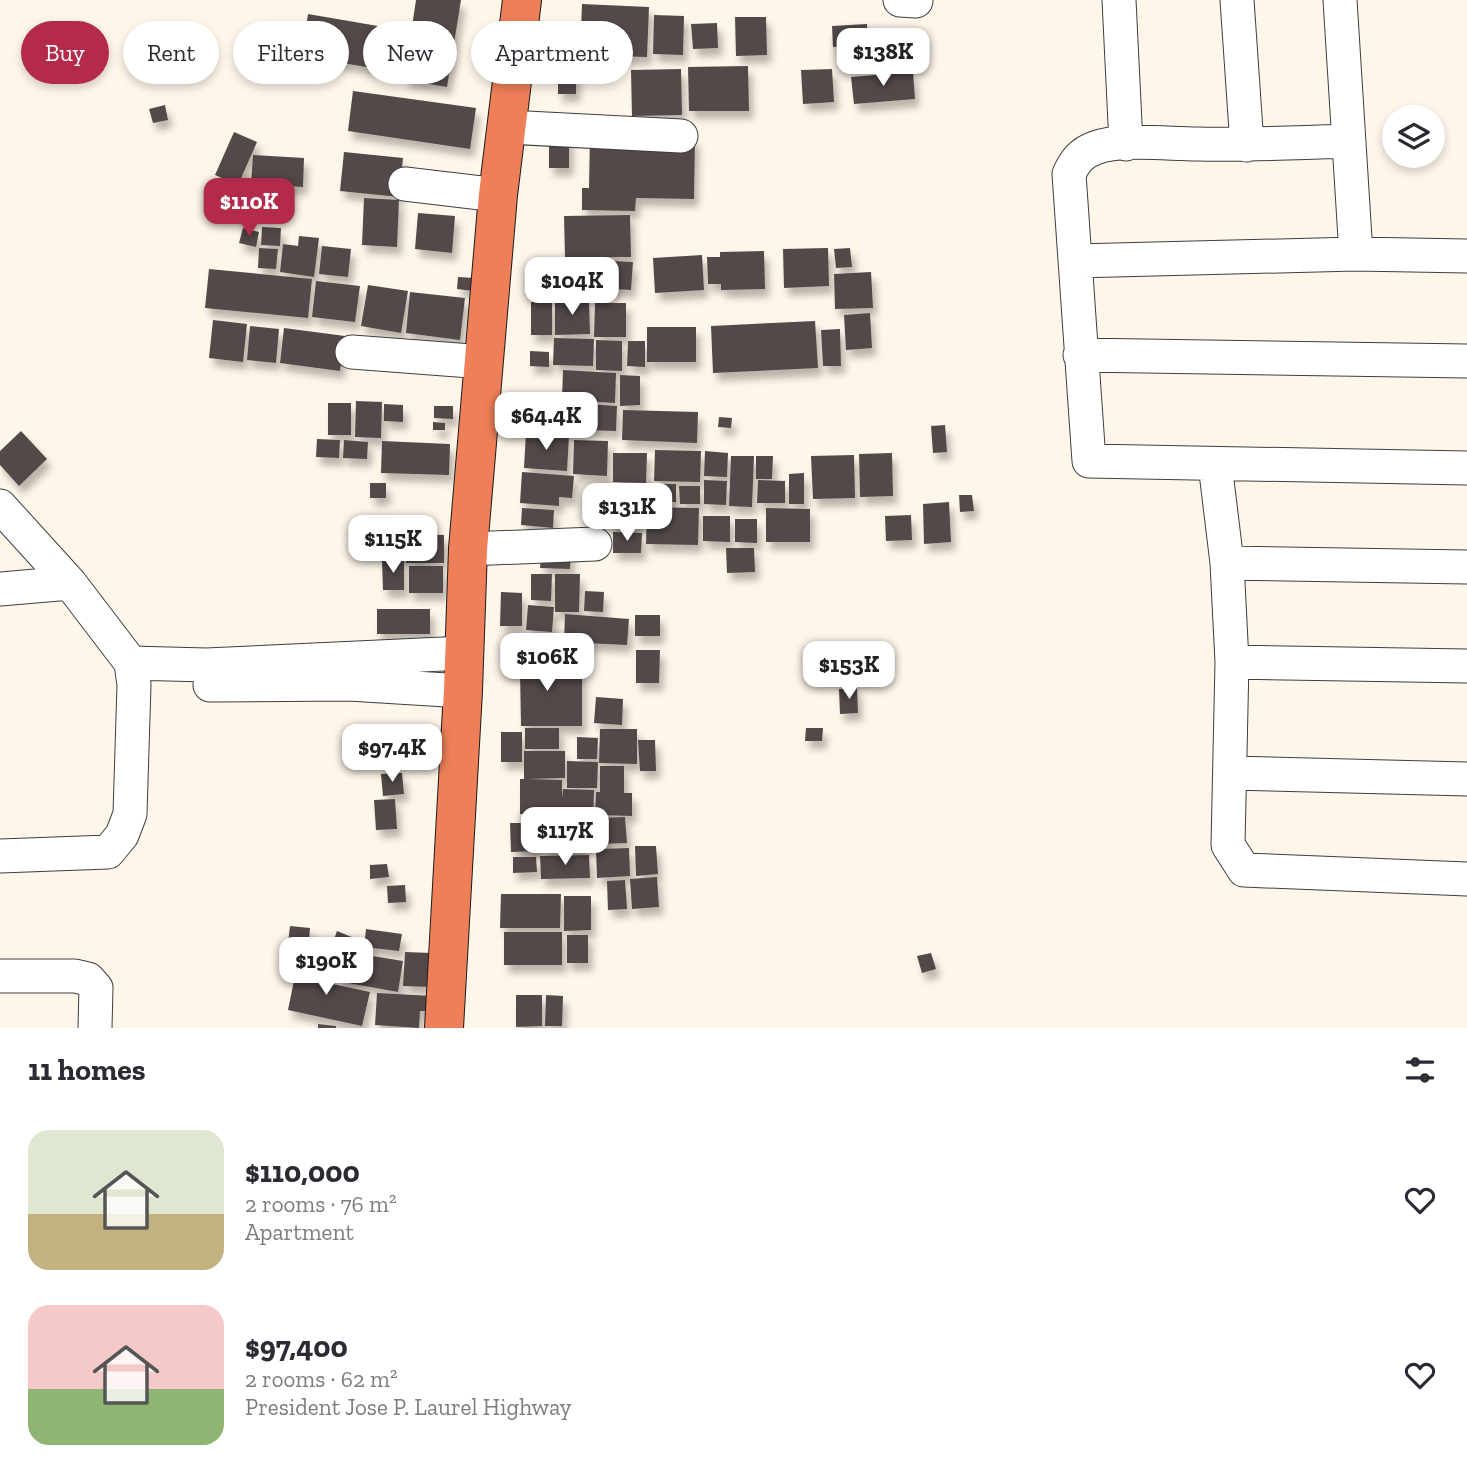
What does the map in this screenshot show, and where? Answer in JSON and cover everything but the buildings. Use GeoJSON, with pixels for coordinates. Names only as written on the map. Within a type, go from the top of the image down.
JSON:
{"type":"FeatureCollection","features":[{"type":"Feature","properties":{"kind":"highway"},"geometry":{"type":"LineString","coordinates":[[444,1028],[465,653],[468,548],[498,195],[522,0]]}},
{"type":"Feature","properties":{"kind":"street"},"geometry":{"type":"LineString","coordinates":[[1119,0],[1126,144]]}},
{"type":"Feature","properties":{"kind":"street"},"geometry":{"type":"LineString","coordinates":[[1237,0],[1247,145]]}},
{"type":"Feature","properties":{"kind":"street"},"geometry":{"type":"LineString","coordinates":[[1340,0],[1356,254]]}},
{"type":"Feature","properties":{"kind":"street"},"geometry":{"type":"LineString","coordinates":[[506,127],[681,136]]}},
{"type":"Feature","properties":{"kind":"street"},"geometry":{"type":"LineString","coordinates":[[1349,141],[1247,145],[1126,144],[1098,147],[1080,156],[1069,174],[1089,461],[1467,468]]}},
{"type":"Feature","properties":{"kind":"street"},"geometry":{"type":"LineString","coordinates":[[405,184],[498,195]]}},
{"type":"Feature","properties":{"kind":"street"},"geometry":{"type":"LineString","coordinates":[[1075,261],[1356,254],[1467,256]]}},
{"type":"Feature","properties":{"kind":"street"},"geometry":{"type":"LineString","coordinates":[[352,352],[484,362]]}},
{"type":"Feature","properties":{"kind":"street"},"geometry":{"type":"LineString","coordinates":[[1080,355],[1467,361]]}},
{"type":"Feature","properties":{"kind":"street"},"geometry":{"type":"LineString","coordinates":[[1215,464],[1227,563],[1232,662],[1228,845],[1244,870],[1467,879]]}},
{"type":"Feature","properties":{"kind":"street"},"geometry":{"type":"LineString","coordinates":[[0,506],[70,583],[132,674],[130,814],[122,835],[108,852],[0,856]]}},
{"type":"Feature","properties":{"kind":"street"},"geometry":{"type":"LineString","coordinates":[[468,548],[595,544]]}},
{"type":"Feature","properties":{"kind":"street"},"geometry":{"type":"LineString","coordinates":[[1227,563],[1467,567]]}},
{"type":"Feature","properties":{"kind":"street"},"geometry":{"type":"LineString","coordinates":[[0,589],[70,583]]}},
{"type":"Feature","properties":{"kind":"street"},"geometry":{"type":"LineString","coordinates":[[132,674],[206,664],[253,673],[349,671],[465,653]]}},
{"type":"Feature","properties":{"kind":"street"},"geometry":{"type":"LineString","coordinates":[[1232,662],[1467,666]]}},
{"type":"Feature","properties":{"kind":"street"},"geometry":{"type":"LineString","coordinates":[[349,671],[463,691]]}},
{"type":"Feature","properties":{"kind":"street"},"geometry":{"type":"LineString","coordinates":[[1230,773],[1467,779]]}},
{"type":"Feature","properties":{"kind":"street"},"geometry":{"type":"LineString","coordinates":[[0,976],[75,976],[88,979],[96,988],[95,1028]]}}]}
